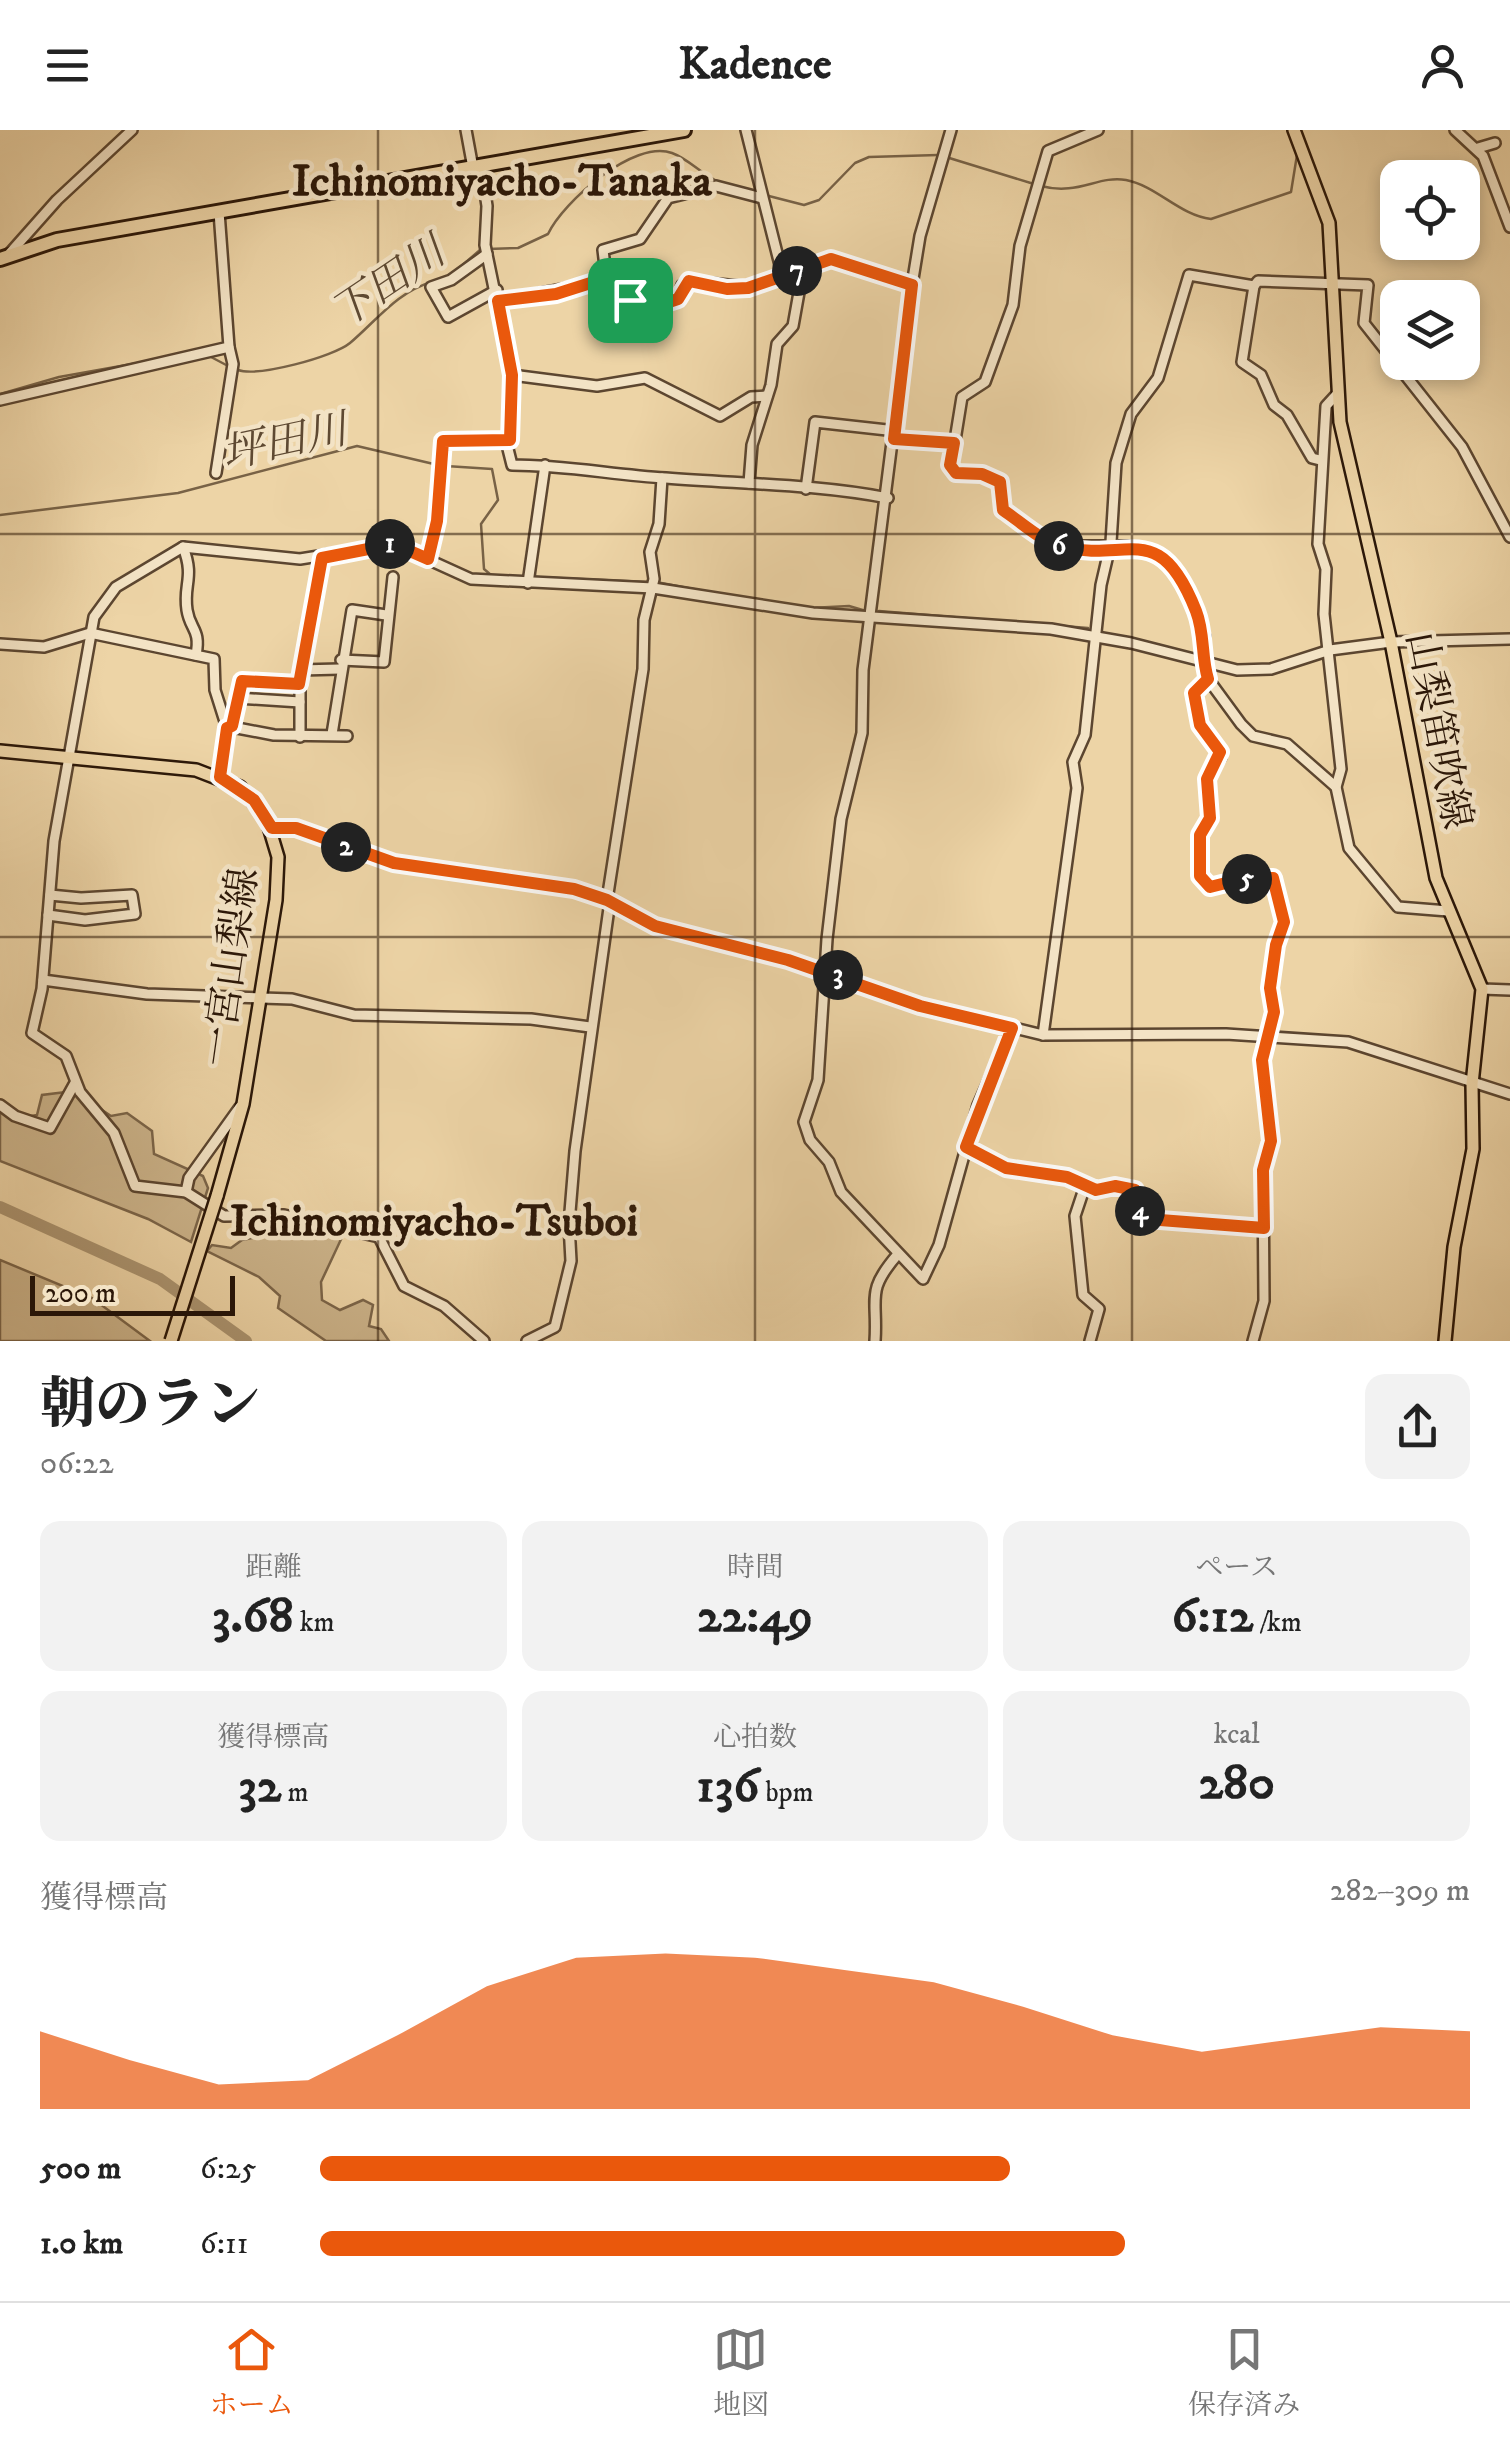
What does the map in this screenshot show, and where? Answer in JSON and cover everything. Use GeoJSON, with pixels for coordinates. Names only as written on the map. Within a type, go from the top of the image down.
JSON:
{"type":"FeatureCollection","features":[{"type":"Feature","properties":{"kind":"highway"},"geometry":{"type":"LineString","coordinates":[[5,256],[56,240],[684,130]]}},
{"type":"Feature","properties":{"kind":"main road","name":"山梨笛吹線"},"geometry":{"type":"LineString","coordinates":[[1294,130],[1326,210],[1334,284],[1337,394],[1344,446],[1391,642],[1436,878],[1482,989],[1472,1084],[1473,1149],[1454,1247],[1445,1341]]}},
{"type":"Feature","properties":{"kind":"main road","name":"一宮山梨線"},"geometry":{"type":"LineString","coordinates":[[0,751],[196,770],[220,777],[254,800],[272,828],[279,879],[244,1104],[171,1341]]}},
{"type":"Feature","properties":{"kind":"street"},"geometry":{"type":"LineString","coordinates":[[5,256],[57,200],[132,130]]}},
{"type":"Feature","properties":{"kind":"street"},"geometry":{"type":"LineString","coordinates":[[466,130],[487,206],[486,249],[512,375],[512,465],[545,464],[662,478],[836,488],[888,498]]}},
{"type":"Feature","properties":{"kind":"street"},"geometry":{"type":"LineString","coordinates":[[746,130],[782,272]]}},
{"type":"Feature","properties":{"kind":"street"},"geometry":{"type":"LineString","coordinates":[[952,130],[942,156],[912,285],[888,498],[863,670],[862,733],[841,819],[818,1080],[805,1109],[806,1130],[829,1162],[841,1192],[922,1280],[939,1245],[966,1147],[1012,1028]]}},
{"type":"Feature","properties":{"kind":"street"},"geometry":{"type":"LineString","coordinates":[[1098,130],[1048,151],[1020,246],[1013,305],[984,382],[962,397],[950,465],[956,473],[993,477],[1000,482],[1003,510],[1049,542],[1073,549],[1145,549],[1160,556],[1185,586],[1205,637],[1203,662],[1208,679],[1254,736],[1287,744],[1336,787]]}},
{"type":"Feature","properties":{"kind":"street"},"geometry":{"type":"LineString","coordinates":[[1454,130],[1478,148],[1510,227]]}},
{"type":"Feature","properties":{"kind":"street"},"geometry":{"type":"LineString","coordinates":[[1478,148],[1495,143]]}},
{"type":"Feature","properties":{"kind":"street"},"geometry":{"type":"LineString","coordinates":[[761,194],[716,186],[668,198],[640,239],[603,250],[607,283],[617,299],[669,302],[678,299],[689,281],[737,289],[831,259],[912,285]]}},
{"type":"Feature","properties":{"kind":"street"},"geometry":{"type":"LineString","coordinates":[[216,473],[232,368],[220,212]]}},
{"type":"Feature","properties":{"kind":"street"},"geometry":{"type":"LineString","coordinates":[[486,249],[451,280],[431,287],[448,318],[496,290]]}},
{"type":"Feature","properties":{"kind":"street"},"geometry":{"type":"LineString","coordinates":[[748,483],[752,444],[777,344],[793,326],[803,270]]}},
{"type":"Feature","properties":{"kind":"street"},"geometry":{"type":"LineString","coordinates":[[1042,1035],[1077,788],[1073,762],[1084,736],[1121,444],[1131,414],[1158,378],[1188,275],[1254,286]]}},
{"type":"Feature","properties":{"kind":"street"},"geometry":{"type":"LineString","coordinates":[[498,301],[556,294],[592,280],[607,283]]}},
{"type":"Feature","properties":{"kind":"street"},"geometry":{"type":"LineString","coordinates":[[1320,460],[1312,458],[1287,415],[1274,404],[1261,375],[1242,362],[1245,321],[1258,281],[1368,285],[1364,324],[1455,436],[1510,536]]}},
{"type":"Feature","properties":{"kind":"street"},"geometry":{"type":"LineString","coordinates":[[0,400],[200,357],[209,350],[229,347]]}},
{"type":"Feature","properties":{"kind":"street"},"geometry":{"type":"LineString","coordinates":[[512,375],[596,386],[644,378],[720,416],[751,397],[767,396]]}},
{"type":"Feature","properties":{"kind":"street"},"geometry":{"type":"LineString","coordinates":[[1337,394],[1326,406],[1318,544],[1326,569],[1324,614],[1341,770],[1336,787],[1348,848],[1398,907],[1448,911]]}},
{"type":"Feature","properties":{"kind":"street"},"geometry":{"type":"LineString","coordinates":[[806,489],[815,422],[954,443]]}},
{"type":"Feature","properties":{"kind":"street"},"geometry":{"type":"LineString","coordinates":[[428,559],[443,441],[510,440]]}},
{"type":"Feature","properties":{"kind":"street"},"geometry":{"type":"LineString","coordinates":[[528,583],[545,464]]}},
{"type":"Feature","properties":{"kind":"street"},"geometry":{"type":"LineString","coordinates":[[527,1341],[554,1330],[571,1261],[569,1224],[590,1027],[642,669],[644,620],[653,584],[650,552],[659,524],[662,478]]}},
{"type":"Feature","properties":{"kind":"street"},"geometry":{"type":"LineString","coordinates":[[484,1341],[444,1306],[404,1286],[380,1237],[284,1215],[224,1216],[186,1192],[134,1186],[114,1133],[76,1083],[63,1052],[32,1033],[43,980],[68,757],[90,633],[108,594],[160,557],[183,547],[322,558],[394,544],[472,579],[653,584],[762,607],[998,624],[1096,636],[1203,662],[1256,670],[1330,650],[1391,642],[1510,639]]}},
{"type":"Feature","properties":{"kind":"street"},"geometry":{"type":"LineString","coordinates":[[183,547],[192,574],[186,608],[198,632],[196,655]]}},
{"type":"Feature","properties":{"kind":"street"},"geometry":{"type":"LineString","coordinates":[[300,737],[300,670],[322,558]]}},
{"type":"Feature","properties":{"kind":"street"},"geometry":{"type":"LineString","coordinates":[[300,670],[384,662],[390,622],[386,615],[393,578]]}},
{"type":"Feature","properties":{"kind":"street"},"geometry":{"type":"LineString","coordinates":[[332,734],[352,610],[386,615]]}},
{"type":"Feature","properties":{"kind":"street"},"geometry":{"type":"LineString","coordinates":[[0,644],[44,647],[90,633],[196,655],[217,663],[214,690],[229,727]]}},
{"type":"Feature","properties":{"kind":"street"},"geometry":{"type":"LineString","coordinates":[[1208,679],[1194,693],[1200,725],[1221,758],[1207,779],[1210,818],[1200,835],[1200,876],[1210,887],[1242,879],[1273,878],[1284,922],[1270,988],[1274,1012],[1262,1060],[1271,1141],[1263,1170],[1264,1301],[1253,1341]]}},
{"type":"Feature","properties":{"kind":"street"},"geometry":{"type":"LineString","coordinates":[[220,777],[242,681],[299,684]]}},
{"type":"Feature","properties":{"kind":"street"},"geometry":{"type":"LineString","coordinates":[[238,698],[300,702]]}},
{"type":"Feature","properties":{"kind":"street"},"geometry":{"type":"LineString","coordinates":[[229,727],[300,737],[347,736]]}},
{"type":"Feature","properties":{"kind":"street"},"geometry":{"type":"LineString","coordinates":[[272,828],[296,828],[394,863],[531,882],[608,901],[655,926],[825,971],[920,1006],[1042,1035],[1226,1034],[1269,1040],[1348,1042],[1510,1094]]}},
{"type":"Feature","properties":{"kind":"street"},"geometry":{"type":"LineString","coordinates":[[48,915],[85,920],[135,914],[132,895],[81,898],[50,894]]}},
{"type":"Feature","properties":{"kind":"street"},"geometry":{"type":"LineString","coordinates":[[43,980],[147,994],[260,996],[304,1001],[354,1015],[531,1019],[590,1027]]}},
{"type":"Feature","properties":{"kind":"street"},"geometry":{"type":"LineString","coordinates":[[1482,989],[1510,990]]}},
{"type":"Feature","properties":{"kind":"street"},"geometry":{"type":"LineString","coordinates":[[0,1105],[15,1116],[50,1128],[76,1083]]}},
{"type":"Feature","properties":{"kind":"street"},"geometry":{"type":"LineString","coordinates":[[186,1192],[188,1178],[244,1104]]}},
{"type":"Feature","properties":{"kind":"street"},"geometry":{"type":"LineString","coordinates":[[966,1147],[1006,1168],[1067,1177],[1085,1186],[1135,1190],[1147,1219],[1264,1228]]}},
{"type":"Feature","properties":{"kind":"street"},"geometry":{"type":"LineString","coordinates":[[1085,1186],[1075,1216],[1076,1258],[1082,1295],[1098,1309],[1090,1341]]}},
{"type":"Feature","properties":{"kind":"street"},"geometry":{"type":"LineString","coordinates":[[876,1341],[872,1294],[880,1274],[898,1254]]}},
{"type":"Feature","properties":{"kind":"shaded area"},"geometry":{"type":"Polygon","coordinates":[[[74,1091],[111,1116],[127,1113],[152,1131],[154,1154],[203,1176],[208,1188],[191,1242],[148,1219],[0,1161],[0,1101],[25,1117],[37,1115],[42,1095],[74,1091]]]}},
{"type":"Feature","properties":{"kind":"shaded area"},"geometry":{"type":"Polygon","coordinates":[[[276,1218],[344,1233],[321,1282],[322,1300],[340,1310],[363,1300],[373,1305],[369,1326],[381,1329],[389,1341],[326,1341],[278,1308],[280,1296],[259,1277],[207,1251],[212,1245],[231,1248],[242,1240],[263,1236],[276,1218]]]}},
{"type":"Feature","properties":{"kind":"shaded area"},"geometry":{"type":"Polygon","coordinates":[[[0,1260],[92,1298],[150,1341],[0,1341],[0,1260]]]}},
{"type":"Feature","properties":{"kind":"waterway","name":"下田川"},"geometry":{"type":"LineString","coordinates":[[488,249],[518,248],[548,234],[568,206],[601,176],[639,155],[672,153],[719,182]]}},
{"type":"Feature","properties":{"kind":"waterway","name":"下田川"},"geometry":{"type":"LineString","coordinates":[[765,195],[804,205],[819,200],[855,163],[869,157],[938,155]]}},
{"type":"Feature","properties":{"kind":"waterway","name":"下田川"},"geometry":{"type":"LineString","coordinates":[[1041,186],[1066,189],[1126,180],[1211,219],[1291,192],[1297,155]]}},
{"type":"Feature","properties":{"kind":"waterway","name":"下田川"},"geometry":{"type":"LineString","coordinates":[[946,157],[1034,184]]}},
{"type":"Feature","properties":{"kind":"waterway","name":"下田川"},"geometry":{"type":"LineString","coordinates":[[452,274],[480,250]]}},
{"type":"Feature","properties":{"kind":"waterway","name":"下田川"},"geometry":{"type":"LineString","coordinates":[[238,370],[278,368],[341,348],[398,299],[432,282]]}},
{"type":"Feature","properties":{"kind":"waterway","name":"下田川"},"geometry":{"type":"LineString","coordinates":[[211,357],[230,367]]}},
{"type":"Feature","properties":{"kind":"waterway","name":"下田川"},"geometry":{"type":"LineString","coordinates":[[0,394],[59,377],[160,359]]}},
{"type":"Feature","properties":{"kind":"waterway","name":"坪田川"},"geometry":{"type":"LineString","coordinates":[[0,515],[178,493],[357,446],[438,465]]}},
{"type":"Feature","properties":{"kind":"waterway","name":"坪田川"},"geometry":{"type":"LineString","coordinates":[[446,466],[492,469],[498,500],[481,524],[484,569],[491,575]]}},
{"type":"Feature","properties":{"kind":"waterway","name":"坪田川"},"geometry":{"type":"LineString","coordinates":[[499,576],[522,577]]}},
{"type":"Feature","properties":{"kind":"waterway","name":"坪田川"},"geometry":{"type":"LineString","coordinates":[[535,577],[648,582]]}},
{"type":"Feature","properties":{"kind":"waterway","name":"坪田川"},"geometry":{"type":"LineString","coordinates":[[656,582],[736,597]]}},
{"type":"Feature","properties":{"kind":"waterway","name":"坪田川"},"geometry":{"type":"LineString","coordinates":[[810,608],[849,606],[866,611]]}},
{"type":"Feature","properties":{"kind":"waterway","name":"坪田川"},"geometry":{"type":"LineString","coordinates":[[879,611],[1088,628]]}},
{"type":"Feature","properties":{"kind":"waterway"},"geometry":{"type":"LineString","coordinates":[[0,1207],[160,1279],[246,1341]]}},
{"type":"Feature","properties":{"kind":"district","name":"Ichinomiyacho-Tanaka"},"geometry":{"type":"Point","coordinates":[502,179]}},
{"type":"Feature","properties":{"kind":"district","name":"Ichinomiyacho-Tsuboi"},"geometry":{"type":"Point","coordinates":[434,1219]}},
{"type":"Feature","properties":{"kind":"route"},"geometry":{"type":"LineString","coordinates":[[831,259],[912,285],[894,439],[954,443],[950,465],[956,473],[982,474],[1000,482],[1003,510],[1049,542],[1073,549],[1145,549],[1160,556],[1185,586],[1205,637],[1203,662],[1208,679],[1194,693],[1200,725],[1221,758],[1207,779],[1210,818],[1200,835],[1200,876],[1210,887],[1242,879],[1273,878],[1284,922],[1276,945],[1270,988],[1274,1012],[1262,1060],[1271,1141],[1263,1170],[1264,1228],[1147,1219],[1142,1216],[1135,1190],[1115,1186],[1096,1190],[1067,1177],[1039,1176],[1006,1168],[966,1147],[978,1105],[1012,1028],[920,1006],[825,971],[655,926],[607,900],[574,889],[394,863],[296,828],[272,828],[254,800],[220,777],[227,728],[232,726],[242,681],[299,684],[322,558],[377,544],[394,544],[428,559],[437,521],[443,441],[510,440],[512,375],[498,301],[556,294],[592,280],[607,283],[617,299],[630,300],[669,302],[678,299],[682,285],[689,281],[727,289],[748,288],[782,272],[803,270],[831,259]]}}]}
